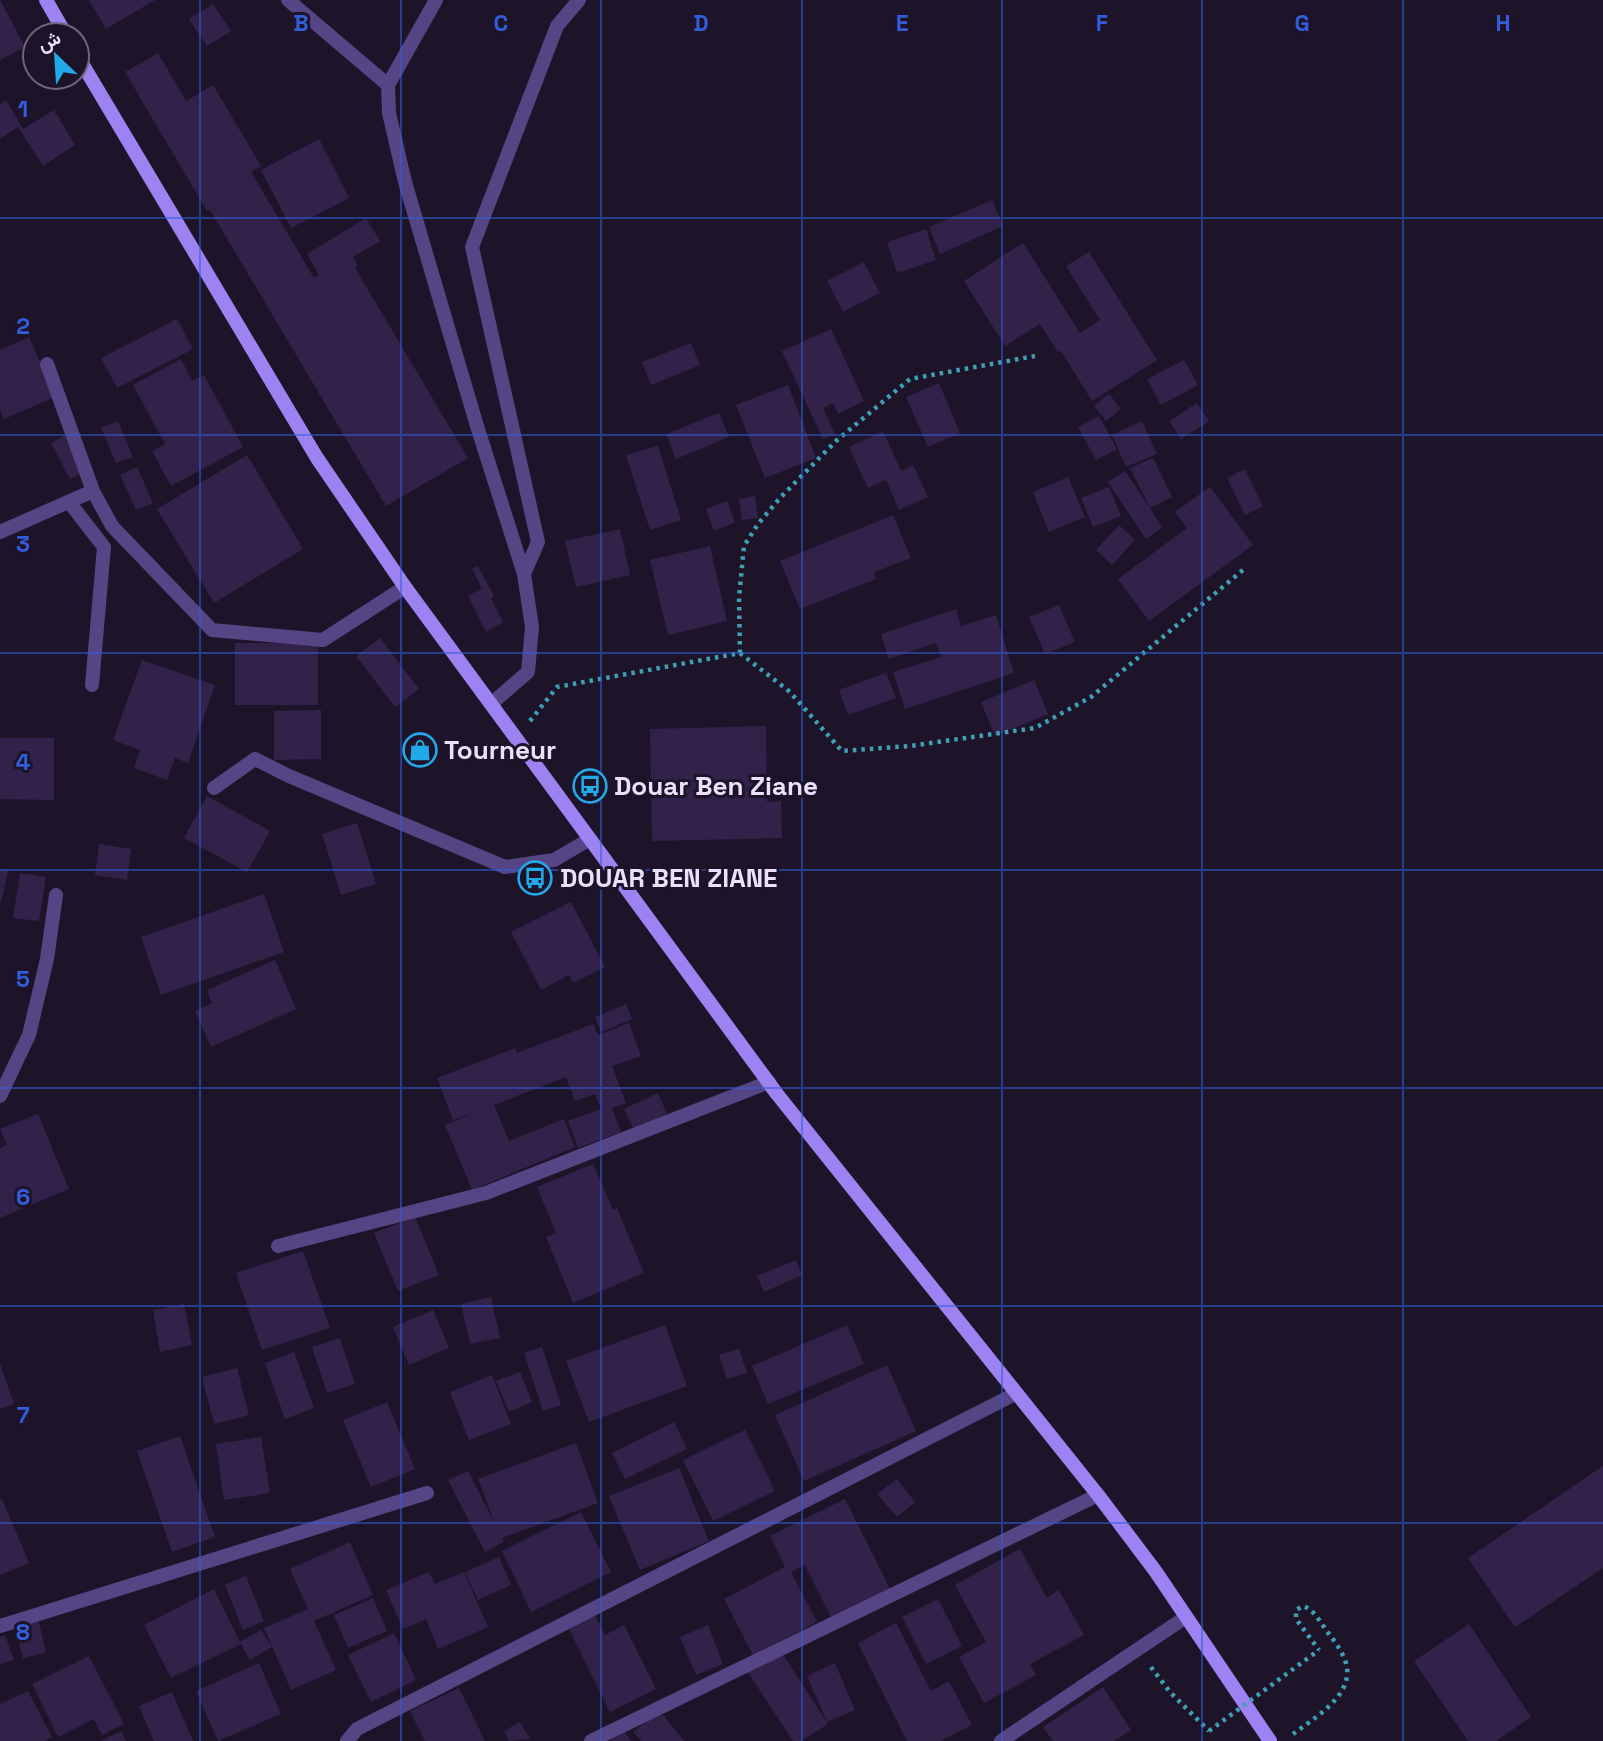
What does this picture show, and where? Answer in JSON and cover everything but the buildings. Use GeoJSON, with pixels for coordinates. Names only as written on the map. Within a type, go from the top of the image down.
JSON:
{"type":"FeatureCollection","features":[{"type":"Feature","properties":{"kind":"main road"},"geometry":{"type":"LineString","coordinates":[[46,0],[58,21]]}},
{"type":"Feature","properties":{"kind":"main road"},"geometry":{"type":"LineString","coordinates":[[91,79],[317,458],[405,587],[769,1082],[1098,1495],[1156,1572],[1270,1741]]}},
{"type":"Feature","properties":{"kind":"street"},"geometry":{"type":"LineString","coordinates":[[288,0],[388,85]]}},
{"type":"Feature","properties":{"kind":"street"},"geometry":{"type":"LineString","coordinates":[[436,0],[388,85],[389,113],[405,182],[524,574],[532,627],[528,672],[491,704]]}},
{"type":"Feature","properties":{"kind":"street"},"geometry":{"type":"LineString","coordinates":[[524,574],[538,542],[472,247],[557,26],[579,0]]}},
{"type":"Feature","properties":{"kind":"street"},"geometry":{"type":"LineString","coordinates":[[47,364],[93,491],[112,526],[212,629],[323,640],[405,587]]}},
{"type":"Feature","properties":{"kind":"street"},"geometry":{"type":"LineString","coordinates":[[0,533],[93,491]]}},
{"type":"Feature","properties":{"kind":"street"},"geometry":{"type":"LineString","coordinates":[[69,502],[104,547],[92,685]]}},
{"type":"Feature","properties":{"kind":"street"},"geometry":{"type":"LineString","coordinates":[[214,788],[255,759],[289,776],[505,867],[554,860],[590,839]]}},
{"type":"Feature","properties":{"kind":"street"},"geometry":{"type":"LineString","coordinates":[[0,1096],[29,1035],[47,959],[56,895]]}},
{"type":"Feature","properties":{"kind":"street"},"geometry":{"type":"LineString","coordinates":[[278,1246],[486,1193],[769,1082]]}},
{"type":"Feature","properties":{"kind":"street"},"geometry":{"type":"LineString","coordinates":[[347,1741],[357,1729],[1015,1394]]}},
{"type":"Feature","properties":{"kind":"street"},"geometry":{"type":"LineString","coordinates":[[0,1626],[428,1493]]}},
{"type":"Feature","properties":{"kind":"street"},"geometry":{"type":"LineString","coordinates":[[591,1741],[1098,1495]]}},
{"type":"Feature","properties":{"kind":"street"},"geometry":{"type":"LineString","coordinates":[[1001,1741],[1186,1617]]}},
{"type":"Feature","properties":{"kind":"path"},"geometry":{"type":"LineString","coordinates":[[740,653],[739,598],[744,546],[780,498],[836,441],[910,379],[1035,356]]}},
{"type":"Feature","properties":{"kind":"path"},"geometry":{"type":"LineString","coordinates":[[516,738],[557,687],[740,653],[790,692],[842,751],[911,746],[1035,728],[1091,697],[1243,570]]}},
{"type":"Feature","properties":{"kind":"path"},"geometry":{"type":"LineString","coordinates":[[1170,1692],[1209,1731],[1319,1650],[1296,1619],[1296,1610],[1307,1607],[1337,1645],[1347,1667],[1346,1679],[1342,1690],[1322,1712],[1284,1741]]}},
{"type":"Feature","properties":{"kind":"place","name":"Tourneur"},"geometry":{"type":"Point","coordinates":[420,750]}},
{"type":"Feature","properties":{"kind":"place","name":"Douar Ben Ziane"},"geometry":{"type":"Point","coordinates":[590,786]}},
{"type":"Feature","properties":{"kind":"place","name":"DOUAR BEN ZIANE"},"geometry":{"type":"Point","coordinates":[535,878]}}]}
